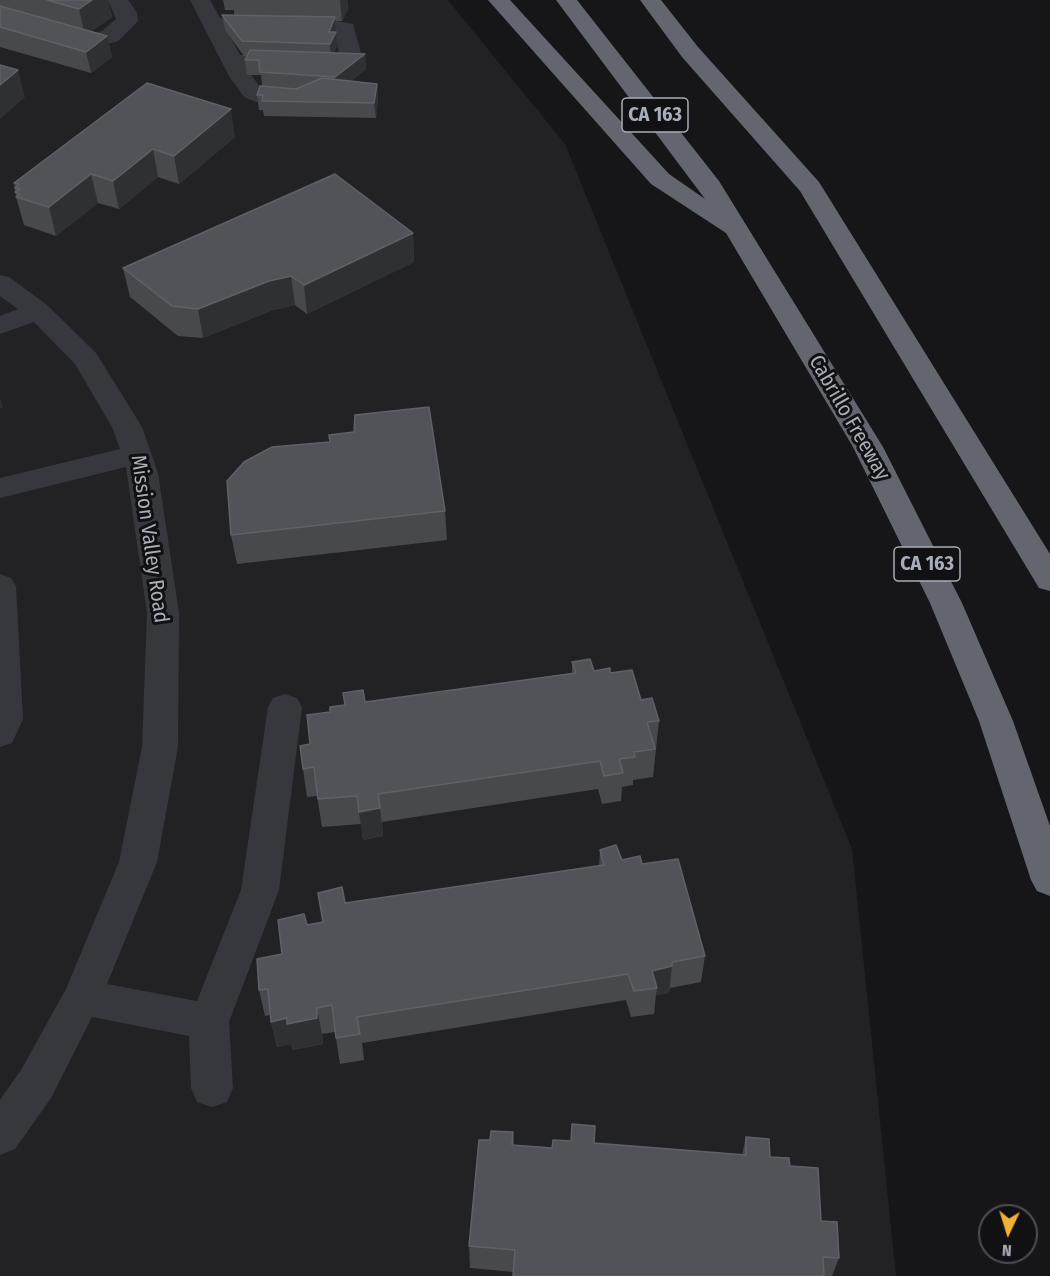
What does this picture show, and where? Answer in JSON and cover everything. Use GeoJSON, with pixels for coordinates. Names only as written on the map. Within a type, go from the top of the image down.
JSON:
{"type":"FeatureCollection","features":[{"type":"Feature","properties":{"kind":"highway"},"geometry":{"type":"LineString","coordinates":[[499,0],[660,179],[741,233]]}},
{"type":"Feature","properties":{"kind":"highway","name":"Cabrillo Freeway"},"geometry":{"type":"LineString","coordinates":[[566,0],[707,181],[741,233],[868,447],[946,603],[996,721],[1050,880]]}},
{"type":"Feature","properties":{"kind":"highway"},"geometry":{"type":"LineString","coordinates":[[650,0],[690,52],[810,187],[1050,580]]}},
{"type":"Feature","properties":{"kind":"street"},"geometry":{"type":"LineString","coordinates":[[0,19],[81,41],[94,41],[110,36],[127,21],[126,13],[118,0]]}},
{"type":"Feature","properties":{"kind":"street"},"geometry":{"type":"LineString","coordinates":[[200,0],[211,24],[252,92],[264,97],[288,97]]}},
{"type":"Feature","properties":{"kind":"street"},"geometry":{"type":"LineString","coordinates":[[211,24],[331,26],[345,29],[350,53],[347,60],[337,62],[233,62]]}},
{"type":"Feature","properties":{"kind":"street","name":"Mission Valley Road"},"geometry":{"type":"LineString","coordinates":[[0,283],[38,311],[86,358],[128,427],[138,454],[163,613],[160,747],[138,862],[82,997],[36,1084],[0,1135]]}},
{"type":"Feature","properties":{"kind":"street"},"geometry":{"type":"LineString","coordinates":[[0,326],[38,311]]}},
{"type":"Feature","properties":{"kind":"street"},"geometry":{"type":"LineString","coordinates":[[0,488],[138,454]]}},
{"type":"Feature","properties":{"kind":"street"},"geometry":{"type":"LineString","coordinates":[[0,586],[2,680],[6,719],[0,733]]}},
{"type":"Feature","properties":{"kind":"street"},"geometry":{"type":"LineString","coordinates":[[212,1088],[209,1022],[260,890],[285,706]]}},
{"type":"Feature","properties":{"kind":"street"},"geometry":{"type":"LineString","coordinates":[[82,997],[209,1022]]}},
{"type":"Feature","properties":{"kind":"shaded area"},"geometry":{"type":"Polygon","coordinates":[[[0,0],[448,0],[565,144],[852,849],[896,1276],[0,1276],[0,0]]]}},
{"type":"Feature","properties":{"kind":"building"},"geometry":{"type":"Polygon","coordinates":[[[47,0],[92,0],[79,9],[47,0]]]}},
{"type":"Feature","properties":{"kind":"building"},"geometry":{"type":"Polygon","coordinates":[[[0,6],[107,36],[86,52],[0,27],[0,6]]]}},
{"type":"Feature","properties":{"kind":"building"},"geometry":{"type":"Polygon","coordinates":[[[222,15],[335,17],[329,32],[336,32],[330,44],[242,41],[222,15]]]}},
{"type":"Feature","properties":{"kind":"building"},"geometry":{"type":"Polygon","coordinates":[[[250,50],[365,54],[335,77],[260,72],[259,60],[245,60],[250,50]]]}},
{"type":"Feature","properties":{"kind":"building"},"geometry":{"type":"Polygon","coordinates":[[[0,65],[18,70],[0,85],[0,65]]]}},
{"type":"Feature","properties":{"kind":"building"},"geometry":{"type":"Polygon","coordinates":[[[322,78],[377,84],[374,103],[262,101],[263,95],[257,95],[260,86],[296,89],[322,78]]]}},
{"type":"Feature","properties":{"kind":"building"},"geometry":{"type":"Polygon","coordinates":[[[147,83],[231,109],[174,156],[153,149],[113,181],[91,174],[49,207],[16,197],[20,194],[15,192],[20,189],[15,188],[19,184],[14,183],[147,83]]]}},
{"type":"Feature","properties":{"kind":"building"},"geometry":{"type":"Polygon","coordinates":[[[335,174],[413,233],[304,285],[291,276],[269,281],[198,309],[172,306],[123,268],[335,174]]]}},
{"type":"Feature","properties":{"kind":"building"},"geometry":{"type":"Polygon","coordinates":[[[429,407],[445,511],[231,535],[227,481],[244,462],[272,447],[330,442],[329,435],[354,432],[355,415],[429,407]]]}},
{"type":"Feature","properties":{"kind":"building"},"geometry":{"type":"Polygon","coordinates":[[[590,659],[594,671],[610,668],[610,673],[632,670],[641,700],[652,698],[659,721],[647,722],[655,749],[634,752],[635,757],[619,759],[623,773],[604,776],[600,761],[378,794],[380,808],[359,812],[357,796],[318,799],[314,767],[303,769],[300,746],[310,744],[307,715],[330,712],[330,707],[345,705],[343,693],[363,690],[365,702],[576,673],[572,662],[590,659]]]}},
{"type":"Feature","properties":{"kind":"building"},"geometry":{"type":"Polygon","coordinates":[[[616,845],[622,860],[640,856],[642,864],[678,859],[705,956],[672,962],[672,966],[652,971],[657,988],[634,991],[628,974],[357,1017],[360,1034],[336,1038],[332,1005],[317,1008],[317,1018],[287,1024],[287,1018],[271,1022],[268,989],[259,990],[257,959],[282,954],[278,920],[304,914],[307,925],[323,922],[318,893],[342,887],[345,903],[604,865],[600,850],[616,845]]]}},
{"type":"Feature","properties":{"kind":"building"},"geometry":{"type":"Polygon","coordinates":[[[572,1124],[595,1126],[594,1143],[746,1155],[746,1137],[769,1139],[770,1157],[789,1158],[790,1166],[818,1168],[821,1221],[837,1222],[839,1258],[823,1257],[824,1276],[513,1276],[515,1250],[469,1246],[479,1140],[490,1140],[491,1131],[513,1132],[512,1145],[552,1148],[553,1140],[571,1141],[572,1124]]]}}]}
